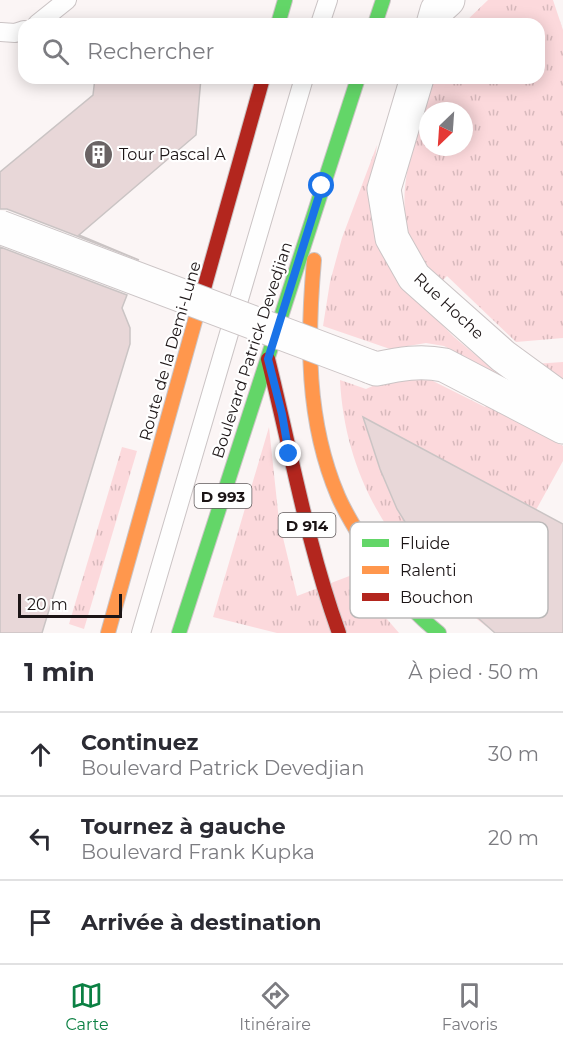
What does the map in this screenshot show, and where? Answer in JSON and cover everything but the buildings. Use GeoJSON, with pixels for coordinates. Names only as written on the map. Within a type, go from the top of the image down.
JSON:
{"type":"FeatureCollection","features":[{"type":"Feature","properties":{"kind":"main road"},"geometry":{"type":"LineString","coordinates":[[280,18],[285,0]]}},
{"type":"Feature","properties":{"kind":"main road"},"geometry":{"type":"LineString","coordinates":[[377,18],[383,0]]}},
{"type":"Feature","properties":{"kind":"main road","name":"Route de la Demi-Lune"},"geometry":{"type":"LineString","coordinates":[[108,633],[261,84]]}},
{"type":"Feature","properties":{"kind":"main road","name":"Boulevard Patrick Devedjian"},"geometry":{"type":"LineString","coordinates":[[179,633],[356,84]]}},
{"type":"Feature","properties":{"kind":"main road"},"geometry":{"type":"LineString","coordinates":[[322,186],[309,307],[309,353],[313,403],[326,461],[338,495],[353,522]]}},
{"type":"Feature","properties":{"kind":"main road","name":"D 914"},"geometry":{"type":"LineString","coordinates":[[268,359],[325,597],[339,633]]}},
{"type":"Feature","properties":{"kind":"main road"},"geometry":{"type":"LineString","coordinates":[[423,618],[439,633]]}},
{"type":"Feature","properties":{"kind":"street"},"geometry":{"type":"LineString","coordinates":[[435,18],[437,10],[448,0]]}},
{"type":"Feature","properties":{"kind":"street","name":"Rue Hoche"},"geometry":{"type":"LineString","coordinates":[[415,84],[384,189],[392,238],[414,277],[503,356],[563,400]]}},
{"type":"Feature","properties":{"kind":"street"},"geometry":{"type":"LineString","coordinates":[[0,226],[376,369],[413,362],[444,365],[563,427]]}},
{"type":"Feature","properties":{"kind":"lane"},"geometry":{"type":"LineString","coordinates":[[44,18],[67,0]]}},
{"type":"Feature","properties":{"kind":"lane"},"geometry":{"type":"LineString","coordinates":[[322,18],[328,0]]}},
{"type":"Feature","properties":{"kind":"lane"},"geometry":{"type":"LineString","coordinates":[[1,32],[18,32]]}},
{"type":"Feature","properties":{"kind":"lane"},"geometry":{"type":"LineString","coordinates":[[141,633],[302,84]]}},
{"type":"Feature","properties":{"kind":"lane"},"geometry":{"type":"LineString","coordinates":[[132,280],[200,306]]}},
{"type":"Feature","properties":{"kind":"green space"},"geometry":{"type":"Polygon","coordinates":[[[488,0],[553,0],[563,30],[563,338],[516,342],[447,276],[442,281],[422,260],[413,245],[404,204],[409,161],[419,126],[419,156],[473,156],[473,102],[427,102],[432,84],[545,84],[545,18],[469,18],[488,0]]]}},
{"type":"Feature","properties":{"kind":"green space"},"geometry":{"type":"Polygon","coordinates":[[[377,145],[373,172],[407,289],[454,337],[501,376],[444,346],[426,343],[390,349],[323,326],[330,282],[342,238],[377,145]]]}},
{"type":"Feature","properties":{"kind":"green space"},"geometry":{"type":"Polygon","coordinates":[[[563,362],[563,379],[533,364],[563,362]]]}},
{"type":"Feature","properties":{"kind":"green space"},"geometry":{"type":"Polygon","coordinates":[[[427,378],[485,407],[487,405],[563,446],[563,461],[536,510],[366,419],[382,472],[405,522],[385,522],[367,491],[348,437],[340,380],[366,389],[377,384],[427,378]]]}},
{"type":"Feature","properties":{"kind":"green space"},"geometry":{"type":"Polygon","coordinates":[[[269,427],[279,521],[297,596],[350,576],[350,618],[386,618],[399,633],[277,633],[213,617],[269,427]]]}},
{"type":"Feature","properties":{"kind":"green space"},"geometry":{"type":"Polygon","coordinates":[[[122,447],[137,451],[84,629],[69,624],[122,447]]]}},
{"type":"Feature","properties":{"kind":"traffic: fast"},"geometry":{"type":"LineString","coordinates":[[280,18],[285,0]]}},
{"type":"Feature","properties":{"kind":"traffic: fast"},"geometry":{"type":"LineString","coordinates":[[377,18],[383,0]]}},
{"type":"Feature","properties":{"kind":"traffic: fast"},"geometry":{"type":"LineString","coordinates":[[179,633],[356,84]]}},
{"type":"Feature","properties":{"kind":"traffic: fast"},"geometry":{"type":"LineString","coordinates":[[421,618],[439,633]]}},
{"type":"Feature","properties":{"kind":"traffic: slow"},"geometry":{"type":"LineString","coordinates":[[314,260],[310,320],[314,409],[327,468],[352,522]]}},
{"type":"Feature","properties":{"kind":"traffic: slow"},"geometry":{"type":"LineString","coordinates":[[108,633],[198,310]]}},
{"type":"Feature","properties":{"kind":"traffic: jam"},"geometry":{"type":"LineString","coordinates":[[198,310],[261,84]]}},
{"type":"Feature","properties":{"kind":"traffic: jam"},"geometry":{"type":"LineString","coordinates":[[268,359],[318,566],[339,633]]}},
{"type":"Feature","properties":{"kind":"place","name":"Tour Pascal A"},"geometry":{"type":"Point","coordinates":[98,154]}},
{"type":"Feature","properties":{"kind":"route"},"geometry":{"type":"LineString","coordinates":[[289,454],[268,359],[322,186]]}}]}
